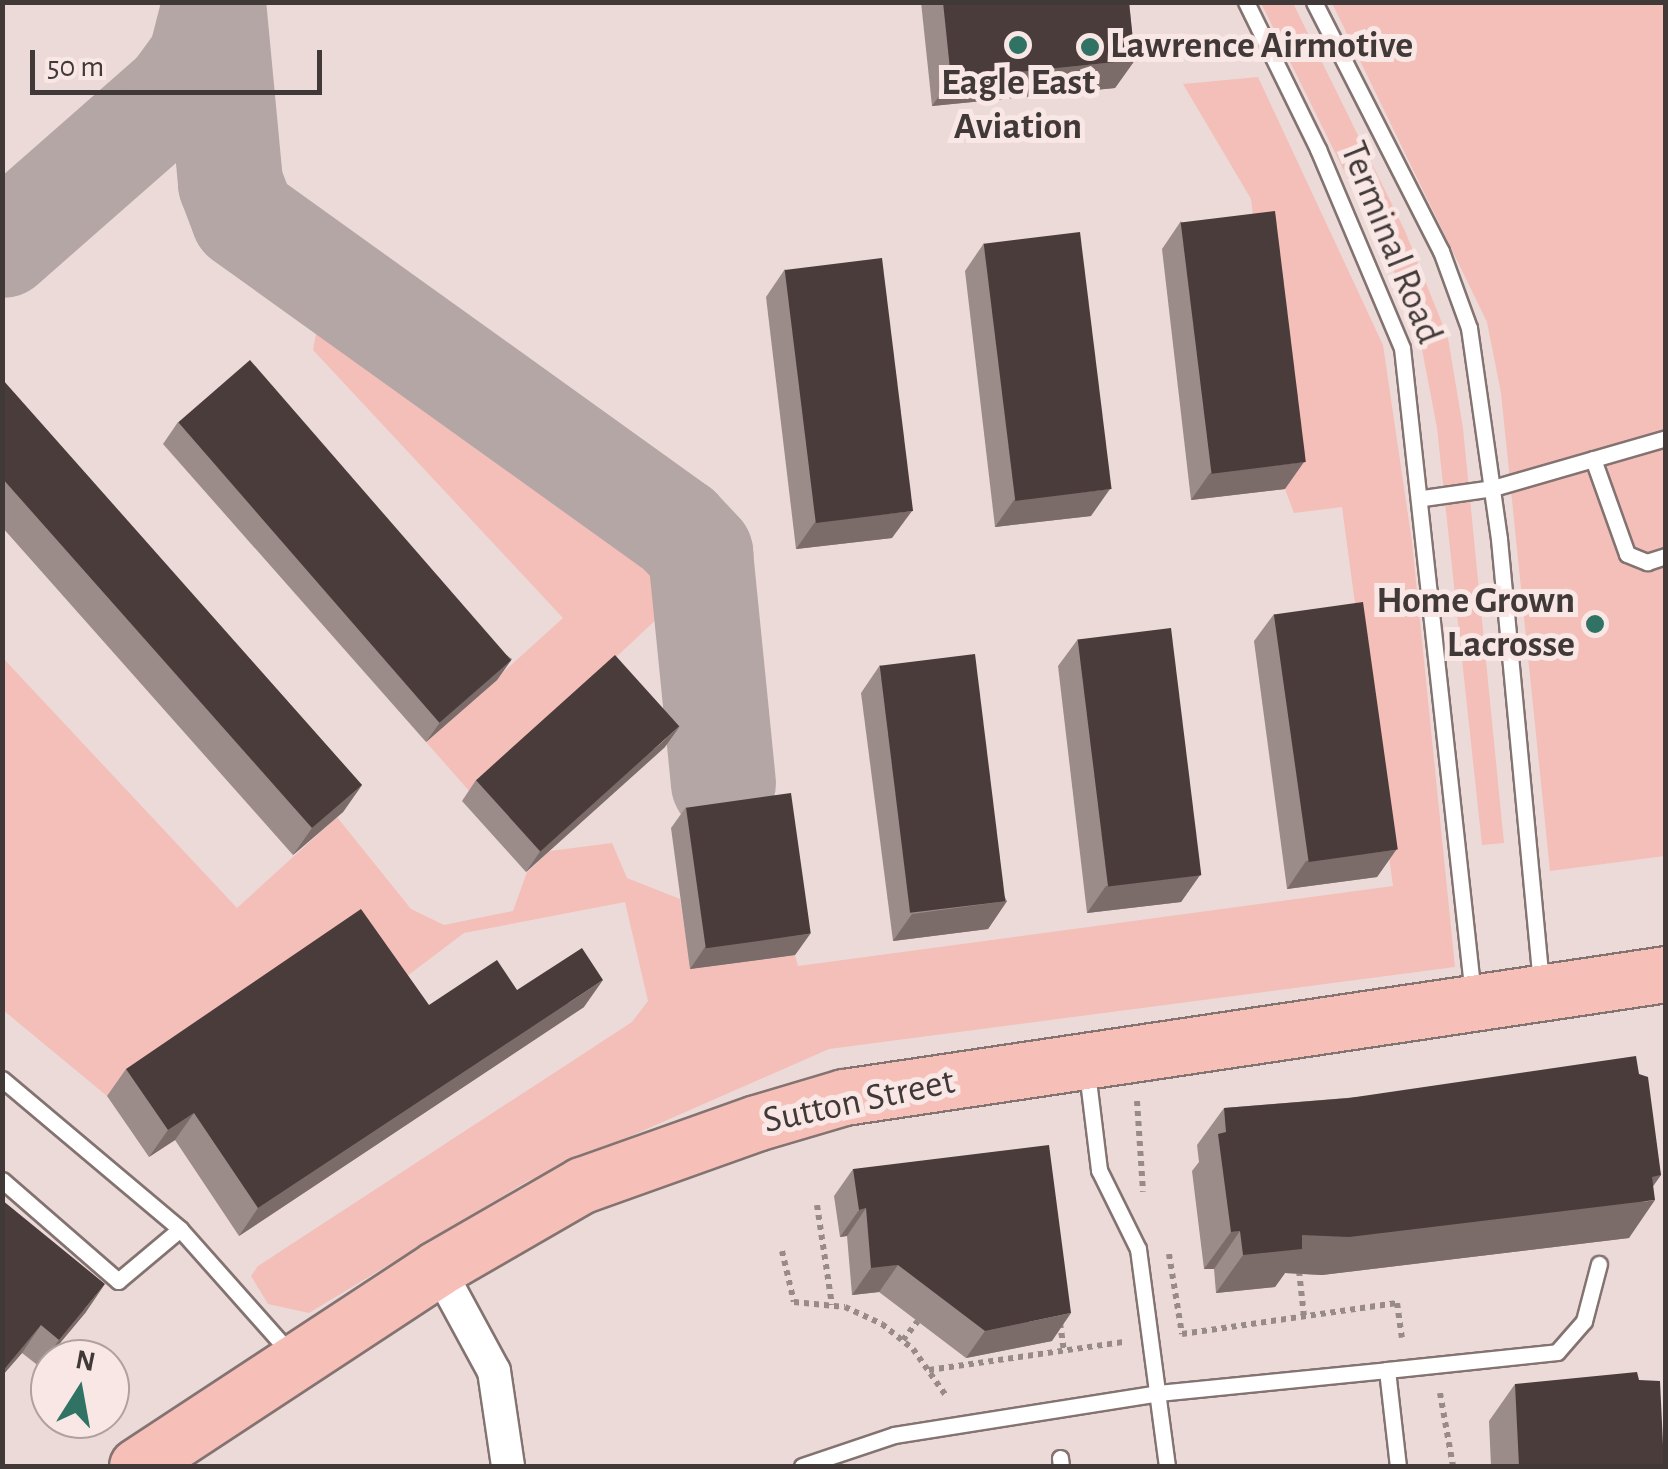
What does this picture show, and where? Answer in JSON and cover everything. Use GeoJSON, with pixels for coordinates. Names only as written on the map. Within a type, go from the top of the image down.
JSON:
{"type":"FeatureCollection","features":[{"type":"Feature","properties":{"kind":"highway","name":"Sutton Street"},"geometry":{"type":"LineString","coordinates":[[138,1466],[438,1268],[582,1186],[756,1123],[844,1097],[1541,989],[1666,974]]}},
{"type":"Feature","properties":{"kind":"street"},"geometry":{"type":"LineString","coordinates":[[438,1268],[494,1371],[508,1466]]}},
{"type":"Feature","properties":{"kind":"lane","name":"Terminal Road"},"geometry":{"type":"LineString","coordinates":[[1246,2],[1318,149],[1402,348],[1423,498],[1474,1000]]}},
{"type":"Feature","properties":{"kind":"lane","name":"Terminal Road"},"geometry":{"type":"LineString","coordinates":[[1314,2],[1452,282],[1469,328],[1493,488],[1541,989]]}},
{"type":"Feature","properties":{"kind":"lane"},"geometry":{"type":"LineString","coordinates":[[1423,498],[1493,488],[1666,438]]}},
{"type":"Feature","properties":{"kind":"lane"},"geometry":{"type":"LineString","coordinates":[[1592,459],[1627,554],[1647,562],[1666,556]]}},
{"type":"Feature","properties":{"kind":"lane"},"geometry":{"type":"LineString","coordinates":[[1085,1061],[1099,1170],[1138,1249],[1168,1466]]}},
{"type":"Feature","properties":{"kind":"lane"},"geometry":{"type":"LineString","coordinates":[[2,1078],[180,1229],[297,1360]]}},
{"type":"Feature","properties":{"kind":"lane"},"geometry":{"type":"LineString","coordinates":[[2,1180],[118,1281],[180,1229]]}},
{"type":"Feature","properties":{"kind":"lane"},"geometry":{"type":"LineString","coordinates":[[802,1466],[894,1435],[1158,1393],[1558,1352],[1584,1322],[1600,1264]]}},
{"type":"Feature","properties":{"kind":"lane"},"geometry":{"type":"LineString","coordinates":[[1387,1370],[1398,1466]]}},
{"type":"Feature","properties":{"kind":"path"},"geometry":{"type":"LineString","coordinates":[[1139,1092],[1134,1116],[1146,1200]]}},
{"type":"Feature","properties":{"kind":"path"},"geometry":{"type":"LineString","coordinates":[[818,1205],[832,1305]]}},
{"type":"Feature","properties":{"kind":"path"},"geometry":{"type":"LineString","coordinates":[[1162,1239],[1182,1334],[1397,1303],[1402,1338]]}},
{"type":"Feature","properties":{"kind":"path"},"geometry":{"type":"LineString","coordinates":[[782,1251],[788,1296],[832,1305],[882,1324],[903,1340],[947,1397]]}},
{"type":"Feature","properties":{"kind":"path"},"geometry":{"type":"LineString","coordinates":[[1299,1271],[1304,1316]]}},
{"type":"Feature","properties":{"kind":"path"},"geometry":{"type":"LineString","coordinates":[[1058,1313],[1064,1352]]}},
{"type":"Feature","properties":{"kind":"path"},"geometry":{"type":"LineString","coordinates":[[903,1340],[918,1321]]}},
{"type":"Feature","properties":{"kind":"path"},"geometry":{"type":"LineString","coordinates":[[929,1370],[1130,1341]]}},
{"type":"Feature","properties":{"kind":"path"},"geometry":{"type":"LineString","coordinates":[[1426,1394],[1443,1392],[1453,1466]]}},
{"type":"Feature","properties":{"kind":"shaded area"},"geometry":{"type":"Polygon","coordinates":[[[1261,3],[1293,3],[1405,231],[1448,338],[1463,428],[1504,843],[1482,845],[1437,428],[1420,339],[1407,298],[1261,3]]]}},
{"type":"Feature","properties":{"kind":"shaded area","name":"Home Grown Lacrosse"},"geometry":{"type":"Polygon","coordinates":[[[1332,3],[1665,3],[1665,856],[1550,871],[1501,393],[1487,322],[1332,3]]]}},
{"type":"Feature","properties":{"kind":"shaded area"},"geometry":{"type":"Polygon","coordinates":[[[1258,77],[1383,345],[1412,542],[1455,967],[829,1049],[526,1182],[309,1313],[268,1304],[251,1276],[258,1266],[632,1022],[648,1001],[625,902],[464,933],[382,995],[107,1096],[3,1010],[2,657],[237,908],[337,817],[411,909],[444,925],[513,911],[527,872],[550,851],[612,843],[627,878],[680,899],[691,969],[795,955],[798,966],[1393,886],[1342,507],[1294,513],[1285,489],[1251,199],[1183,84],[1258,77]]]}},
{"type":"Feature","properties":{"kind":"shaded area"},"geometry":{"type":"Polygon","coordinates":[[[320,312],[668,566],[671,597],[660,616],[471,793],[426,742],[563,618],[313,350],[320,312]]]}},
{"type":"Feature","properties":{"kind":"building","name":"Eagle East Aviation"},"geometry":{"type":"Polygon","coordinates":[[[943,2],[1129,2],[1135,60],[951,79],[943,2]]]}},
{"type":"Feature","properties":{"kind":"building"},"geometry":{"type":"Polygon","coordinates":[[[1275,211],[1306,462],[1212,474],[1181,223],[1275,211]]]}},
{"type":"Feature","properties":{"kind":"building"},"geometry":{"type":"Polygon","coordinates":[[[1080,232],[1112,489],[1015,501],[984,244],[1080,232]]]}},
{"type":"Feature","properties":{"kind":"building"},"geometry":{"type":"Polygon","coordinates":[[[882,258],[913,511],[816,523],[785,270],[882,258]]]}},
{"type":"Feature","properties":{"kind":"building"},"geometry":{"type":"Polygon","coordinates":[[[250,360],[511,660],[439,723],[178,422],[250,360]]]}},
{"type":"Feature","properties":{"kind":"building"},"geometry":{"type":"Polygon","coordinates":[[[2,379],[362,785],[312,828],[2,478],[2,379]]]}},
{"type":"Feature","properties":{"kind":"building"},"geometry":{"type":"Polygon","coordinates":[[[1363,602],[1398,850],[1309,862],[1274,615],[1363,602]]]}},
{"type":"Feature","properties":{"kind":"building"},"geometry":{"type":"Polygon","coordinates":[[[1171,628],[1201,875],[1108,887],[1078,639],[1171,628]]]}},
{"type":"Feature","properties":{"kind":"building"},"geometry":{"type":"Polygon","coordinates":[[[975,654],[1005,901],[910,913],[880,666],[975,654]]]}},
{"type":"Feature","properties":{"kind":"building"},"geometry":{"type":"Polygon","coordinates":[[[615,655],[679,726],[540,851],[476,780],[615,655]]]}},
{"type":"Feature","properties":{"kind":"building"},"geometry":{"type":"Polygon","coordinates":[[[791,793],[811,934],[706,948],[686,808],[791,793]]]}},
{"type":"Feature","properties":{"kind":"building"},"geometry":{"type":"Polygon","coordinates":[[[361,909],[429,1005],[497,960],[517,990],[582,948],[603,980],[258,1208],[194,1113],[168,1130],[126,1069],[361,909]]]}},
{"type":"Feature","properties":{"kind":"building"},"geometry":{"type":"Polygon","coordinates":[[[1636,1056],[1639,1074],[1648,1077],[1661,1175],[1652,1177],[1655,1200],[1349,1237],[1302,1235],[1302,1249],[1243,1255],[1240,1231],[1231,1232],[1218,1134],[1226,1132],[1224,1108],[1349,1098],[1636,1056]]]}},
{"type":"Feature","properties":{"kind":"building"},"geometry":{"type":"Polygon","coordinates":[[[1049,1145],[1071,1313],[985,1331],[898,1265],[871,1268],[866,1208],[859,1210],[853,1169],[1049,1145]]]}},
{"type":"Feature","properties":{"kind":"building"},"geometry":{"type":"Polygon","coordinates":[[[2,1200],[105,1284],[60,1339],[41,1325],[2,1372],[2,1200]]]}},
{"type":"Feature","properties":{"kind":"building"},"geometry":{"type":"Polygon","coordinates":[[[1637,1372],[1639,1380],[1660,1381],[1664,1466],[1519,1466],[1515,1384],[1637,1372]]]}},
{"type":"Feature","properties":{"kind":"taxiway"},"geometry":{"type":"LineString","coordinates":[[213,2],[230,183],[243,217],[678,529],[700,553],[723,783]]}},
{"type":"Feature","properties":{"kind":"taxiway"},"geometry":{"type":"LineString","coordinates":[[2,245],[175,93],[200,59],[213,8]]}},
{"type":"Feature","properties":{"kind":"place","name":"Eagle East Aviation"},"geometry":{"type":"Point","coordinates":[1018,45]}},
{"type":"Feature","properties":{"kind":"place","name":"Lawrence Airmotive"},"geometry":{"type":"Point","coordinates":[1090,47]}},
{"type":"Feature","properties":{"kind":"place","name":"Home Grown Lacrosse"},"geometry":{"type":"Point","coordinates":[1595,624]}}]}
